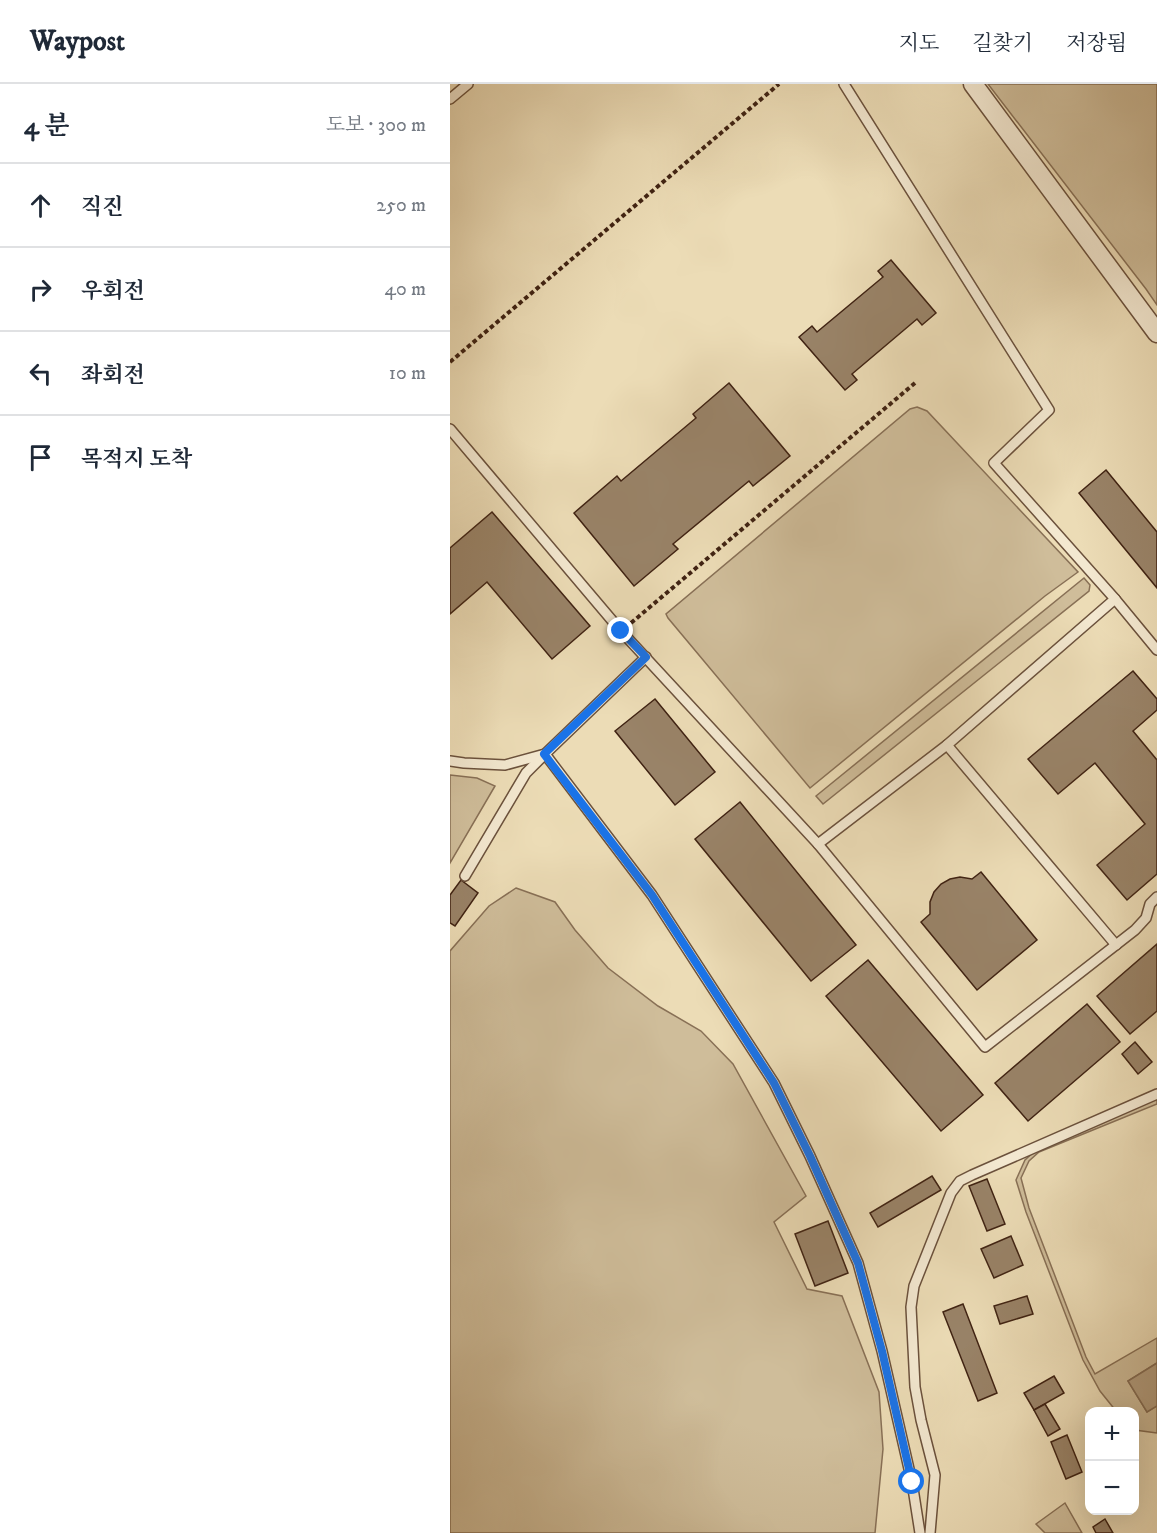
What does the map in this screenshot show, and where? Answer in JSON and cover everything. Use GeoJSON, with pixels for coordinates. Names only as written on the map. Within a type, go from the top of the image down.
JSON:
{"type":"FeatureCollection","features":[{"type":"Feature","properties":{"kind":"street"},"geometry":{"type":"LineString","coordinates":[[973,84],[1157,333]]}},
{"type":"Feature","properties":{"kind":"lane"},"geometry":{"type":"LineString","coordinates":[[450,99],[468,84]]}},
{"type":"Feature","properties":{"kind":"lane"},"geometry":{"type":"LineString","coordinates":[[844,84],[1048,410],[994,463],[1115,599],[1157,650]]}},
{"type":"Feature","properties":{"kind":"lane"},"geometry":{"type":"LineString","coordinates":[[450,429],[621,631],[818,844],[985,1047],[1116,945],[1146,918],[1149,904],[1157,897]]}},
{"type":"Feature","properties":{"kind":"lane"},"geometry":{"type":"LineString","coordinates":[[818,844],[948,745],[1115,599]]}},
{"type":"Feature","properties":{"kind":"lane"},"geometry":{"type":"LineString","coordinates":[[465,876],[526,773],[646,657]]}},
{"type":"Feature","properties":{"kind":"lane"},"geometry":{"type":"LineString","coordinates":[[948,745],[1116,945]]}},
{"type":"Feature","properties":{"kind":"lane"},"geometry":{"type":"LineString","coordinates":[[450,761],[505,765],[544,754]]}},
{"type":"Feature","properties":{"kind":"lane"},"geometry":{"type":"LineString","coordinates":[[544,754],[652,895],[774,1083],[810,1156],[858,1263],[908,1460],[920,1533]]}},
{"type":"Feature","properties":{"kind":"lane"},"geometry":{"type":"LineString","coordinates":[[930,1533],[935,1475],[915,1387],[911,1307],[914,1286],[951,1193],[960,1181],[972,1175],[1157,1094]]}},
{"type":"Feature","properties":{"kind":"path"},"geometry":{"type":"LineString","coordinates":[[450,362],[778,84]]}},
{"type":"Feature","properties":{"kind":"path"},"geometry":{"type":"LineString","coordinates":[[621,631],[915,383]]}},
{"type":"Feature","properties":{"kind":"shaded area"},"geometry":{"type":"Polygon","coordinates":[[[988,84],[1157,84],[1157,305],[1146,289],[988,84]]]}},
{"type":"Feature","properties":{"kind":"shaded area"},"geometry":{"type":"Polygon","coordinates":[[[917,407],[927,411],[1078,572],[1045,596],[810,788],[666,614],[910,409],[917,407]]]}},
{"type":"Feature","properties":{"kind":"shaded area"},"geometry":{"type":"Polygon","coordinates":[[[1084,578],[1090,585],[1089,591],[823,804],[816,796],[1084,578]]]}},
{"type":"Feature","properties":{"kind":"shaded area"},"geometry":{"type":"Polygon","coordinates":[[[450,775],[477,778],[495,786],[450,863],[450,775]]]}},
{"type":"Feature","properties":{"kind":"shaded area"},"geometry":{"type":"Polygon","coordinates":[[[516,888],[555,902],[575,930],[608,968],[658,1006],[701,1031],[733,1064],[806,1196],[774,1222],[807,1289],[842,1296],[879,1392],[883,1449],[875,1533],[450,1533],[450,951],[489,906],[516,888]]]}},
{"type":"Feature","properties":{"kind":"shaded area"},"geometry":{"type":"Polygon","coordinates":[[[1157,1097],[1157,1104],[1039,1152],[1029,1161],[1021,1178],[1029,1208],[1086,1357],[1095,1374],[1157,1338],[1157,1363],[1128,1381],[1147,1412],[1157,1406],[1157,1433],[1139,1431],[1139,1407],[1113,1407],[1100,1391],[1083,1360],[1016,1180],[1025,1160],[1036,1150],[1157,1097]]]}},
{"type":"Feature","properties":{"kind":"shaded area"},"geometry":{"type":"Polygon","coordinates":[[[1157,1363],[1157,1406],[1147,1412],[1128,1381],[1157,1363]]]}},
{"type":"Feature","properties":{"kind":"shaded area"},"geometry":{"type":"Polygon","coordinates":[[[1065,1503],[1082,1533],[1045,1533],[1036,1524],[1065,1503]]]}},
{"type":"Feature","properties":{"kind":"building"},"geometry":{"type":"Polygon","coordinates":[[[891,260],[936,313],[922,325],[917,319],[852,374],[857,380],[845,390],[799,337],[812,326],[817,332],[883,277],[878,271],[891,260]]]}},
{"type":"Feature","properties":{"kind":"building"},"geometry":{"type":"Polygon","coordinates":[[[729,383],[790,456],[753,486],[749,481],[673,544],[678,549],[634,586],[574,513],[617,476],[621,481],[696,418],[693,414],[729,383]]]}},
{"type":"Feature","properties":{"kind":"building"},"geometry":{"type":"Polygon","coordinates":[[[1106,470],[1157,532],[1157,588],[1079,493],[1106,470]]]}},
{"type":"Feature","properties":{"kind":"building"},"geometry":{"type":"Polygon","coordinates":[[[492,512],[590,626],[552,659],[487,582],[450,614],[450,548],[492,512]]]}},
{"type":"Feature","properties":{"kind":"building"},"geometry":{"type":"Polygon","coordinates":[[[1133,671],[1157,699],[1157,710],[1133,731],[1157,760],[1157,874],[1127,900],[1097,865],[1145,824],[1095,763],[1058,794],[1028,759],[1133,671]]]}},
{"type":"Feature","properties":{"kind":"building"},"geometry":{"type":"Polygon","coordinates":[[[655,699],[715,772],[675,805],[615,731],[655,699]]]}},
{"type":"Feature","properties":{"kind":"building"},"geometry":{"type":"Polygon","coordinates":[[[740,802],[856,945],[811,981],[695,839],[740,802]]]}},
{"type":"Feature","properties":{"kind":"building"},"geometry":{"type":"Polygon","coordinates":[[[981,872],[1037,940],[977,990],[921,922],[930,914],[930,902],[934,892],[941,884],[960,877],[972,879],[981,872]]]}},
{"type":"Feature","properties":{"kind":"building"},"geometry":{"type":"Polygon","coordinates":[[[461,880],[478,893],[455,926],[450,923],[450,895],[461,880]]]}},
{"type":"Feature","properties":{"kind":"building"},"geometry":{"type":"Polygon","coordinates":[[[1157,944],[1157,1011],[1130,1034],[1097,996],[1157,944]]]}},
{"type":"Feature","properties":{"kind":"building"},"geometry":{"type":"Polygon","coordinates":[[[868,960],[983,1095],[941,1131],[826,996],[868,960]]]}},
{"type":"Feature","properties":{"kind":"building"},"geometry":{"type":"Polygon","coordinates":[[[1087,1004],[1120,1042],[1028,1121],[995,1083],[1087,1004]]]}},
{"type":"Feature","properties":{"kind":"building"},"geometry":{"type":"Polygon","coordinates":[[[1135,1042],[1152,1062],[1138,1074],[1122,1054],[1135,1042]]]}},
{"type":"Feature","properties":{"kind":"building"},"geometry":{"type":"Polygon","coordinates":[[[932,1176],[941,1190],[878,1227],[870,1213],[932,1176]]]}},
{"type":"Feature","properties":{"kind":"building"},"geometry":{"type":"Polygon","coordinates":[[[987,1179],[1005,1224],[987,1231],[969,1186],[987,1179]]]}},
{"type":"Feature","properties":{"kind":"building"},"geometry":{"type":"Polygon","coordinates":[[[828,1221],[848,1273],[815,1286],[795,1234],[828,1221]]]}},
{"type":"Feature","properties":{"kind":"building"},"geometry":{"type":"Polygon","coordinates":[[[1011,1236],[1023,1265],[994,1278],[981,1249],[1011,1236]]]}},
{"type":"Feature","properties":{"kind":"building"},"geometry":{"type":"Polygon","coordinates":[[[1027,1296],[1033,1314],[1000,1324],[994,1306],[1027,1296]]]}},
{"type":"Feature","properties":{"kind":"building"},"geometry":{"type":"Polygon","coordinates":[[[963,1304],[997,1393],[978,1401],[943,1312],[963,1304]]]}},
{"type":"Feature","properties":{"kind":"building"},"geometry":{"type":"Polygon","coordinates":[[[1054,1376],[1064,1393],[1034,1410],[1024,1393],[1054,1376]]]}},
{"type":"Feature","properties":{"kind":"building"},"geometry":{"type":"Polygon","coordinates":[[[1045,1404],[1060,1429],[1048,1436],[1034,1410],[1045,1404]]]}},
{"type":"Feature","properties":{"kind":"building"},"geometry":{"type":"Polygon","coordinates":[[[1067,1435],[1082,1472],[1066,1479],[1051,1442],[1067,1435]]]}},
{"type":"Feature","properties":{"kind":"building"},"geometry":{"type":"Polygon","coordinates":[[[1105,1519],[1113,1533],[1096,1533],[1093,1527],[1105,1519]]]}},
{"type":"Feature","properties":{"kind":"route"},"geometry":{"type":"LineString","coordinates":[[621,631],[646,657],[544,754],[652,895],[774,1083],[858,1263],[882,1351],[912,1482]]}}]}
